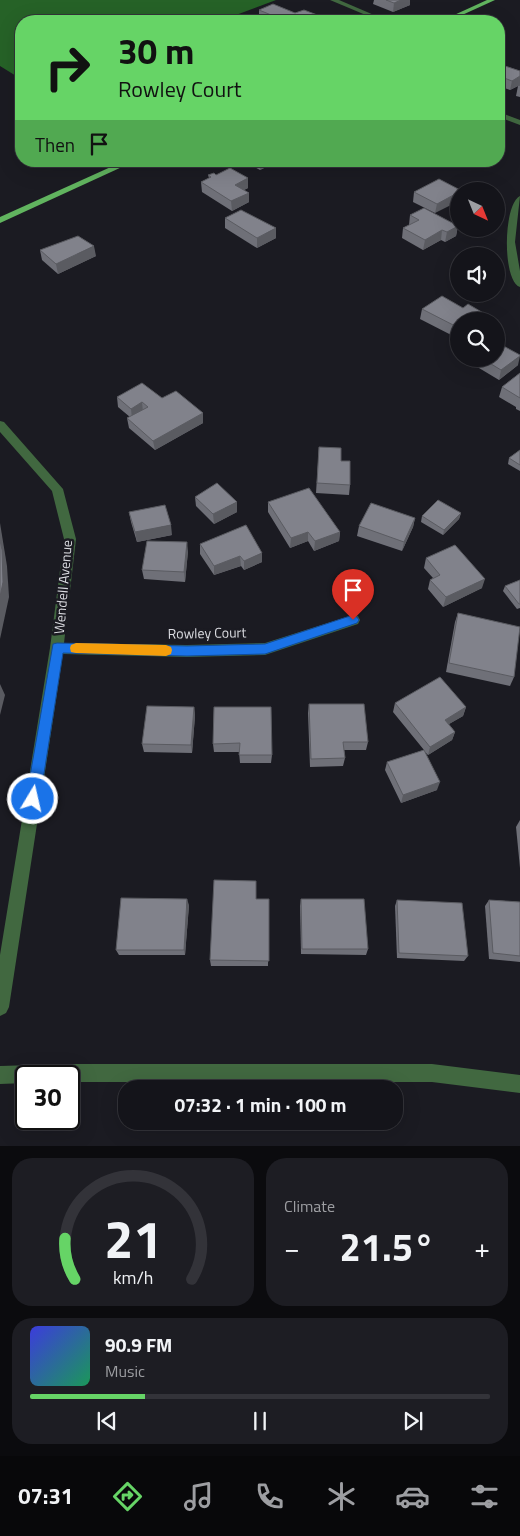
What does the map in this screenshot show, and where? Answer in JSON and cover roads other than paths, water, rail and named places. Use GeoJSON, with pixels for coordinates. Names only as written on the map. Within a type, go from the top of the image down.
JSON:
{"type":"FeatureCollection","features":[{"type":"Feature","properties":{"kind":"main road"},"geometry":{"type":"LineString","coordinates":[[458,15],[492,0]]}},
{"type":"Feature","properties":{"kind":"main road"},"geometry":{"type":"LineString","coordinates":[[0,220],[118,167]]}},
{"type":"Feature","properties":{"kind":"street"},"geometry":{"type":"LineString","coordinates":[[333,0],[370,15]]}},
{"type":"Feature","properties":{"kind":"street"},"geometry":{"type":"LineString","coordinates":[[505,117],[520,123]]}},
{"type":"Feature","properties":{"kind":"street"},"geometry":{"type":"LineString","coordinates":[[520,199],[512,222],[510,239],[513,266],[520,284]]}},
{"type":"Feature","properties":{"kind":"street","name":"Wendell Avenue"},"geometry":{"type":"LineString","coordinates":[[0,425],[57,489],[70,539],[57,648],[0,1007]]}},
{"type":"Feature","properties":{"kind":"street","name":"Rowley Court"},"geometry":{"type":"LineString","coordinates":[[57,648],[187,651],[265,649],[353,620]]}},
{"type":"Feature","properties":{"kind":"street"},"geometry":{"type":"LineString","coordinates":[[0,1075],[68,1073],[432,1074],[520,1084]]}}]}
